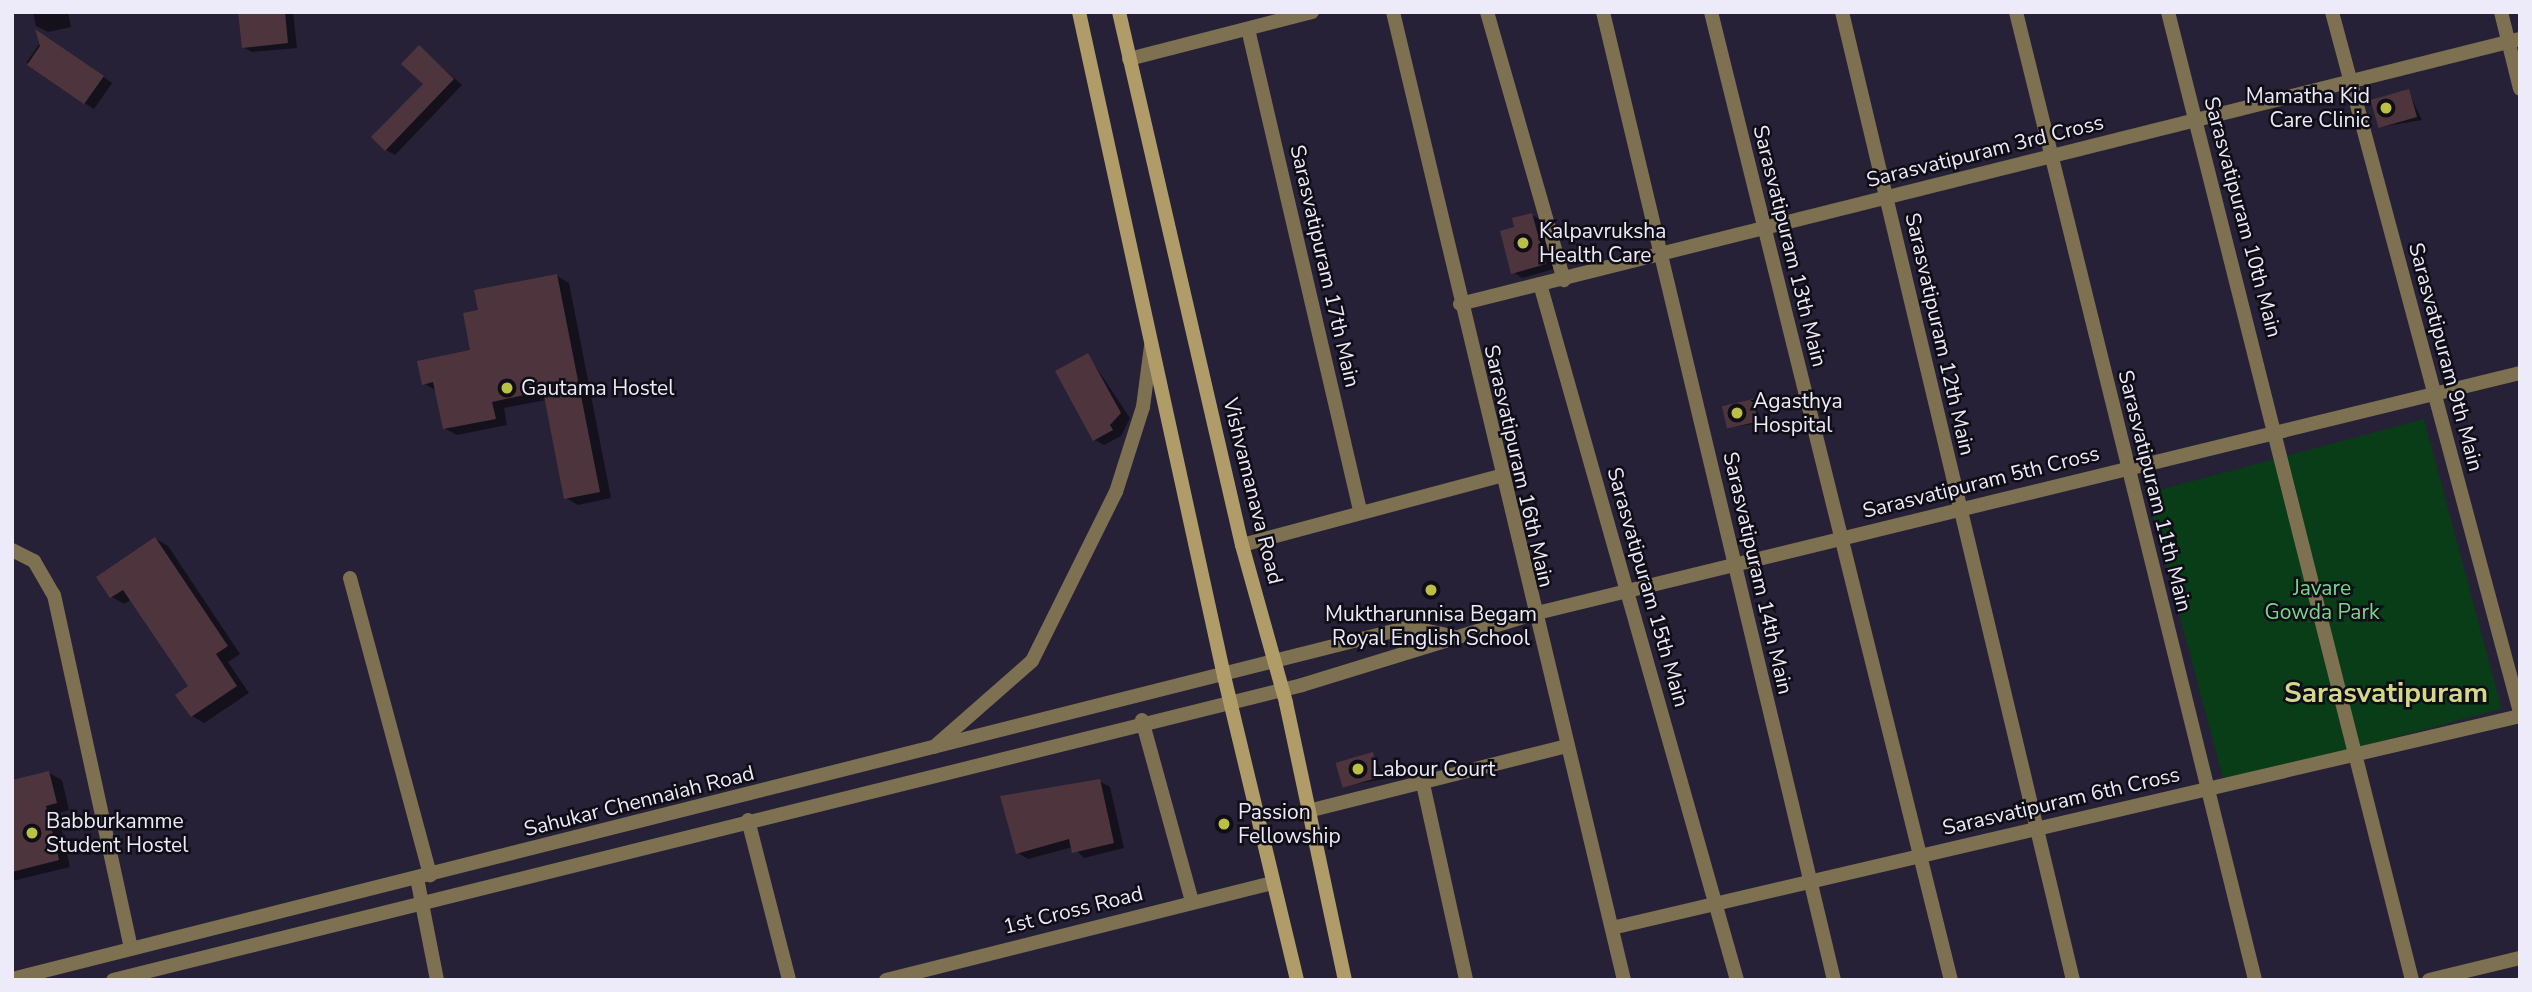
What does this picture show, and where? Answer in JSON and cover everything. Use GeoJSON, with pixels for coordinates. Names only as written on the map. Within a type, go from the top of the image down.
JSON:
{"type":"FeatureCollection","features":[{"type":"Feature","properties":{"kind":"main road"},"geometry":{"type":"LineString","coordinates":[[1079,12],[1224,676],[1271,883],[1297,980]]}},
{"type":"Feature","properties":{"kind":"main road","name":"Vishvamanava Road"},"geometry":{"type":"LineString","coordinates":[[1119,12],[1242,545],[1276,660],[1345,980]]}},
{"type":"Feature","properties":{"kind":"street"},"geometry":{"type":"LineString","coordinates":[[1129,59],[1312,12]]}},
{"type":"Feature","properties":{"kind":"street","name":"Sarasvatipuram 16th Main"},"geometry":{"type":"LineString","coordinates":[[1393,12],[1500,476],[1623,980]]}},
{"type":"Feature","properties":{"kind":"street"},"geometry":{"type":"LineString","coordinates":[[1487,12],[1564,280]]}},
{"type":"Feature","properties":{"kind":"street","name":"Sarasvatipuram 14th Main"},"geometry":{"type":"LineString","coordinates":[[1603,12],[1834,980]]}},
{"type":"Feature","properties":{"kind":"street","name":"Sarasvatipuram 13th Main"},"geometry":{"type":"LineString","coordinates":[[1710,12],[1951,980]]}},
{"type":"Feature","properties":{"kind":"street","name":"Sarasvatipuram 12th Main"},"geometry":{"type":"LineString","coordinates":[[1842,12],[2073,980]]}},
{"type":"Feature","properties":{"kind":"street","name":"Sarasvatipuram 11th Main"},"geometry":{"type":"LineString","coordinates":[[2016,12],[2255,980]]}},
{"type":"Feature","properties":{"kind":"street","name":"Sarasvatipuram 10th Main"},"geometry":{"type":"LineString","coordinates":[[2168,12],[2277,432],[2412,980]]}},
{"type":"Feature","properties":{"kind":"street","name":"Sarasvatipuram 9th Main"},"geometry":{"type":"LineString","coordinates":[[2332,12],[2520,714]]}},
{"type":"Feature","properties":{"kind":"street"},"geometry":{"type":"LineString","coordinates":[[2501,12],[2514,40],[2520,89]]}},
{"type":"Feature","properties":{"kind":"street","name":"Sarasvatipuram 17th Main"},"geometry":{"type":"LineString","coordinates":[[1248,29],[1360,512]]}},
{"type":"Feature","properties":{"kind":"street","name":"Sarasvatipuram 3rd Cross"},"geometry":{"type":"LineString","coordinates":[[1460,304],[2514,40]]}},
{"type":"Feature","properties":{"kind":"street","name":"Sarasvatipuram 15th Main"},"geometry":{"type":"LineString","coordinates":[[1540,284],[1626,591],[1719,901],[1737,980]]}},
{"type":"Feature","properties":{"kind":"street"},"geometry":{"type":"LineString","coordinates":[[930,751],[1032,661],[1116,492],[1143,407],[1152,341]]}},
{"type":"Feature","properties":{"kind":"street","name":"Sarasvatipuram 5th Cross"},"geometry":{"type":"LineString","coordinates":[[1281,688],[1430,650],[1452,636],[1533,614],[2520,373]]}},
{"type":"Feature","properties":{"kind":"street"},"geometry":{"type":"LineString","coordinates":[[1242,545],[1500,476]]}},
{"type":"Feature","properties":{"kind":"street"},"geometry":{"type":"LineString","coordinates":[[12,550],[34,561],[54,596],[131,948]]}},
{"type":"Feature","properties":{"kind":"street"},"geometry":{"type":"LineString","coordinates":[[350,578],[424,876],[420,904],[437,980]]}},
{"type":"Feature","properties":{"kind":"street","name":"Sarasvatipuram 5th Cross"},"geometry":{"type":"LineString","coordinates":[[1276,660],[1409,627],[1452,636]]}},
{"type":"Feature","properties":{"kind":"street","name":"Sahukar Chennaiah Road"},"geometry":{"type":"LineString","coordinates":[[12,979],[930,751],[1224,676],[1276,660]]}},
{"type":"Feature","properties":{"kind":"street"},"geometry":{"type":"LineString","coordinates":[[113,980],[1229,698],[1281,688]]}},
{"type":"Feature","properties":{"kind":"street","name":"Sarasvatipuram 6th Cross"},"geometry":{"type":"LineString","coordinates":[[1612,928],[2520,714]]}},
{"type":"Feature","properties":{"kind":"street"},"geometry":{"type":"LineString","coordinates":[[1142,720],[1192,902]]}},
{"type":"Feature","properties":{"kind":"street"},"geometry":{"type":"LineString","coordinates":[[1308,811],[1566,746]]}},
{"type":"Feature","properties":{"kind":"street"},"geometry":{"type":"LineString","coordinates":[[1423,784],[1466,980]]}},
{"type":"Feature","properties":{"kind":"street"},"geometry":{"type":"LineString","coordinates":[[748,820],[789,980]]}},
{"type":"Feature","properties":{"kind":"street","name":"1st Cross Road"},"geometry":{"type":"LineString","coordinates":[[886,980],[1271,883]]}},
{"type":"Feature","properties":{"kind":"street"},"geometry":{"type":"LineString","coordinates":[[2429,980],[2520,958]]}},
{"type":"Feature","properties":{"kind":"green space","name":"Javare Gowda Park"},"geometry":{"type":"Polygon","coordinates":[[[2424,419],[2502,709],[2224,783],[2147,493],[2424,419]]]}},
{"type":"Feature","properties":{"kind":"building"},"geometry":{"type":"Polygon","coordinates":[[[238,12],[285,12],[288,43],[242,48],[238,12]]]}},
{"type":"Feature","properties":{"kind":"building"},"geometry":{"type":"Polygon","coordinates":[[[35,29],[104,76],[84,104],[27,65],[40,46],[35,29]]]}},
{"type":"Feature","properties":{"kind":"building"},"geometry":{"type":"Polygon","coordinates":[[[419,45],[454,79],[385,151],[371,137],[423,84],[401,64],[419,45]]]}},
{"type":"Feature","properties":{"kind":"building"},"geometry":{"type":"Polygon","coordinates":[[[2409,89],[2417,117],[2379,128],[2371,100],[2409,89]]]}},
{"type":"Feature","properties":{"kind":"building"},"geometry":{"type":"Polygon","coordinates":[[[1532,213],[1546,264],[1511,274],[1500,231],[1514,227],[1512,218],[1532,213]]]}},
{"type":"Feature","properties":{"kind":"building","name":"Gautama Hostel"},"geometry":{"type":"Polygon","coordinates":[[[557,274],[600,492],[564,499],[543,391],[492,402],[496,419],[443,429],[433,382],[422,385],[417,361],[470,350],[463,313],[478,310],[474,290],[557,274]]]}},
{"type":"Feature","properties":{"kind":"building"},"geometry":{"type":"Polygon","coordinates":[[[1088,353],[1121,413],[1110,425],[1113,430],[1093,441],[1055,371],[1088,353]]]}},
{"type":"Feature","properties":{"kind":"building"},"geometry":{"type":"Polygon","coordinates":[[[1753,399],[1758,421],[1727,429],[1722,406],[1753,399]]]}},
{"type":"Feature","properties":{"kind":"building"},"geometry":{"type":"Polygon","coordinates":[[[155,537],[228,646],[216,654],[237,686],[191,717],[175,695],[188,686],[123,590],[110,598],[96,577],[155,537]]]}},
{"type":"Feature","properties":{"kind":"building","name":"Labour Court"},"geometry":{"type":"Polygon","coordinates":[[[1373,752],[1380,777],[1343,788],[1336,763],[1373,752]]]}},
{"type":"Feature","properties":{"kind":"building","name":"Babburkamme Student Hostel"},"geometry":{"type":"Polygon","coordinates":[[[49,771],[57,803],[46,806],[59,860],[12,872],[12,780],[49,771]]]}},
{"type":"Feature","properties":{"kind":"building"},"geometry":{"type":"Polygon","coordinates":[[[1100,779],[1114,843],[1072,853],[1069,839],[1016,854],[1000,796],[1100,779]]]}},
{"type":"Feature","properties":{"kind":"place","name":"Mamatha Kid Care Clinic"},"geometry":{"type":"Point","coordinates":[2386,108]}},
{"type":"Feature","properties":{"kind":"place","name":"Kalpavruksha Health Care"},"geometry":{"type":"Point","coordinates":[1523,243]}},
{"type":"Feature","properties":{"kind":"place","name":"Gautama Hostel"},"geometry":{"type":"Point","coordinates":[507,388]}},
{"type":"Feature","properties":{"kind":"place","name":"Agasthya Hospital"},"geometry":{"type":"Point","coordinates":[1737,413]}},
{"type":"Feature","properties":{"kind":"place","name":"Muktharunnisa Begam Royal English School"},"geometry":{"type":"Point","coordinates":[1431,590]}},
{"type":"Feature","properties":{"kind":"place","name":"Labour Court"},"geometry":{"type":"Point","coordinates":[1358,769]}},
{"type":"Feature","properties":{"kind":"place","name":"Passion Fellowship"},"geometry":{"type":"Point","coordinates":[1224,824]}},
{"type":"Feature","properties":{"kind":"place","name":"Babburkamme Student Hostel"},"geometry":{"type":"Point","coordinates":[32,833]}},
{"type":"Feature","properties":{"kind":"district","name":"Sarasvatipuram"},"geometry":{"type":"Point","coordinates":[2386,693]}}]}
